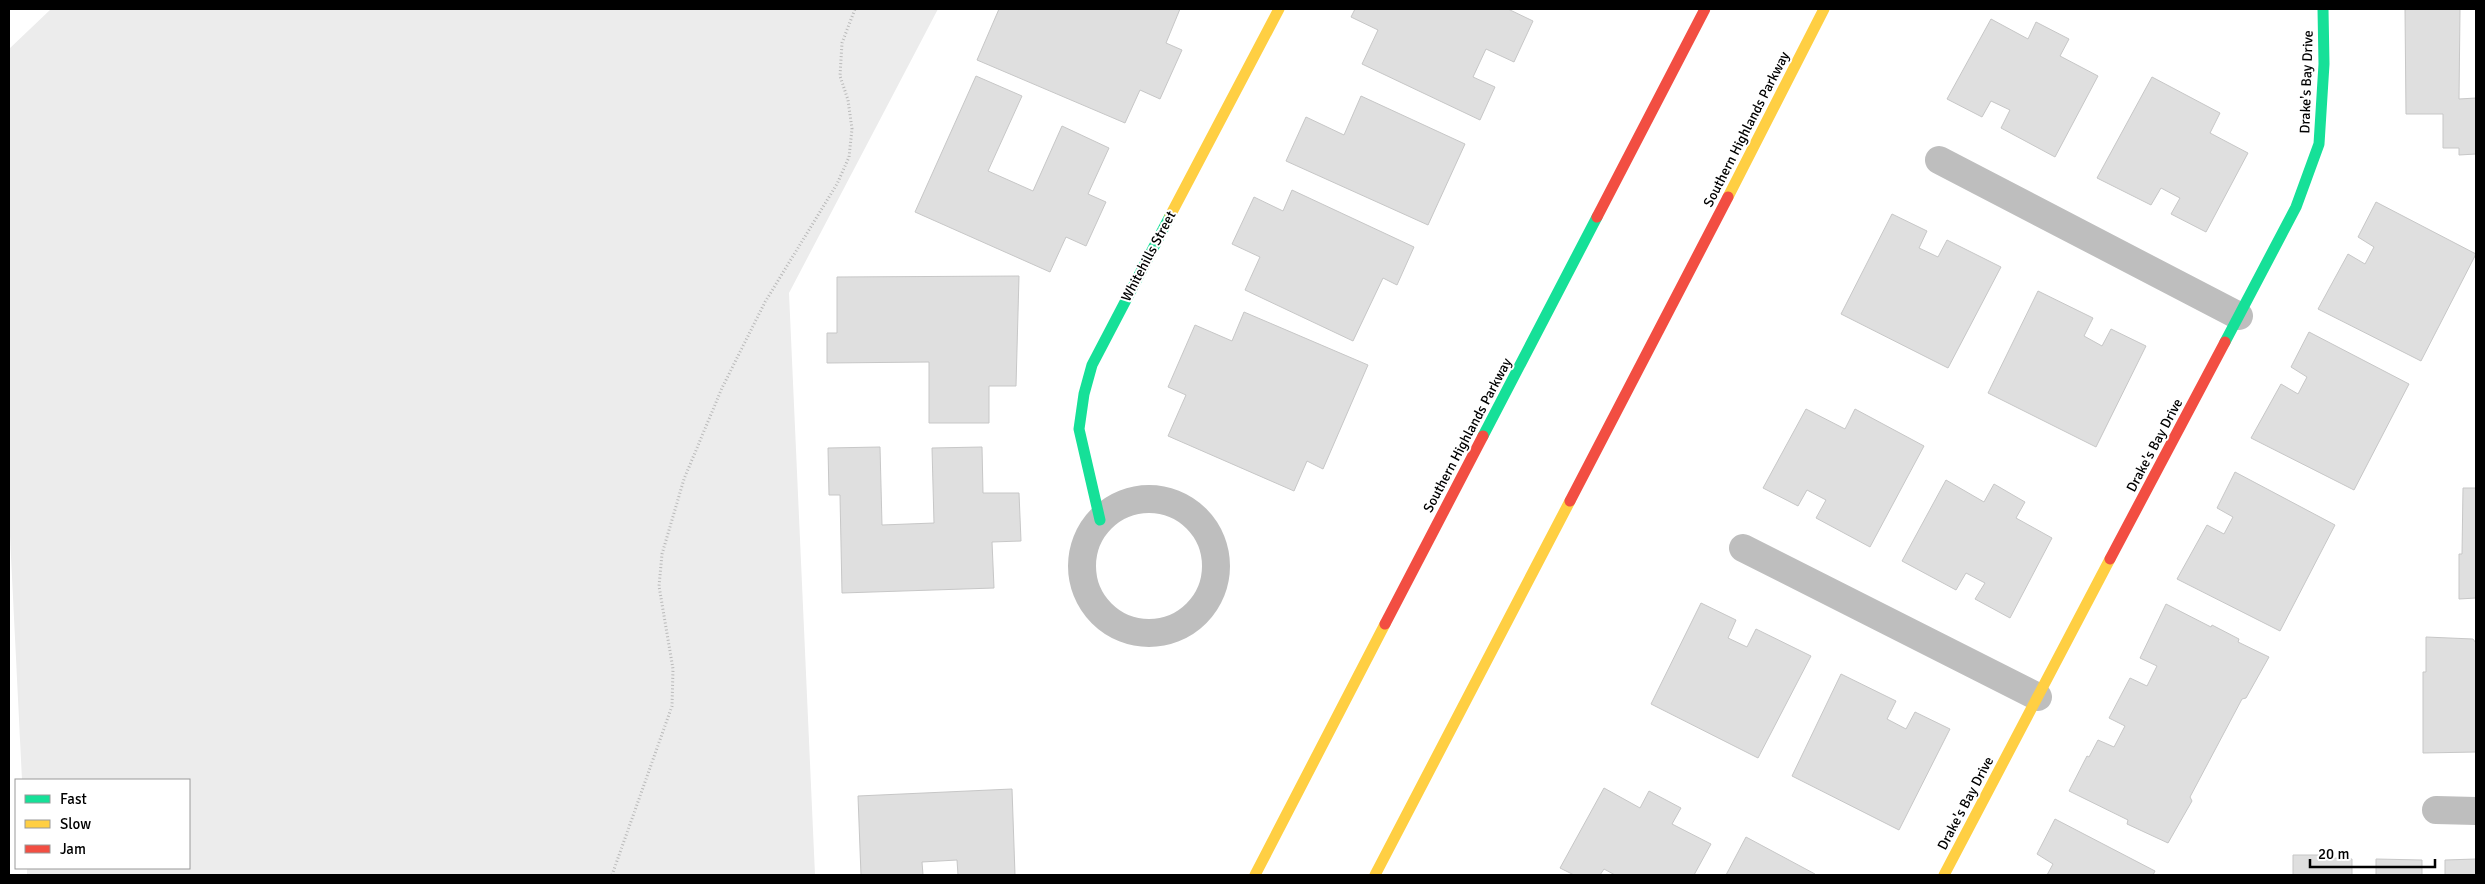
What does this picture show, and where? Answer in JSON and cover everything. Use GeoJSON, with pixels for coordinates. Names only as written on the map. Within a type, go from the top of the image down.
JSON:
{"type":"FeatureCollection","features":[{"type":"Feature","properties":{"kind":"main road","name":"Whitehills Street"},"geometry":{"type":"LineString","coordinates":[[1100,520],[1079,429],[1084,394],[1092,365],[1279,9]]}},
{"type":"Feature","properties":{"kind":"main road","name":"Southern Highlands Parkway"},"geometry":{"type":"LineString","coordinates":[[1254,875],[1705,9]]}},
{"type":"Feature","properties":{"kind":"main road","name":"Southern Highlands Parkway"},"geometry":{"type":"LineString","coordinates":[[1374,875],[1687,278],[1824,9]]}},
{"type":"Feature","properties":{"kind":"main road","name":"Drake's Bay Drive"},"geometry":{"type":"LineString","coordinates":[[1944,875],[2296,207],[2319,144],[2324,64],[2323,9]]}},
{"type":"Feature","properties":{"kind":"street"},"geometry":{"type":"LineString","coordinates":[[1939,160],[2240,316]]}},
{"type":"Feature","properties":{"kind":"street"},"geometry":{"type":"LineString","coordinates":[[1139,500],[1168,503],[1182,508],[1199,522],[1211,540],[1216,562],[1214,584],[1204,604],[1189,620],[1169,630],[1148,634],[1126,629],[1106,618],[1092,602],[1083,581],[1082,559],[1088,538],[1100,520],[1118,506],[1139,500]]}},
{"type":"Feature","properties":{"kind":"street"},"geometry":{"type":"LineString","coordinates":[[1742,548],[2038,697]]}},
{"type":"Feature","properties":{"kind":"street"},"geometry":{"type":"LineString","coordinates":[[2436,810],[2476,810]]}},
{"type":"Feature","properties":{"kind":"path"},"geometry":{"type":"LineString","coordinates":[[612,875],[672,706],[673,669],[659,586],[662,554],[684,479],[722,388],[765,302],[837,184],[848,157],[852,129],[848,100],[840,76],[842,43],[855,9]]}},
{"type":"Feature","properties":{"kind":"shaded area"},"geometry":{"type":"Polygon","coordinates":[[[51,9],[938,9],[789,293],[815,875],[27,875],[27,869],[190,869],[190,779],[22,779],[9,516],[9,49],[51,9]]]}},
{"type":"Feature","properties":{"kind":"building"},"geometry":{"type":"Polygon","coordinates":[[[999,9],[1180,9],[1166,43],[1182,50],[1160,99],[1140,90],[1125,123],[977,60],[999,9]]]}},
{"type":"Feature","properties":{"kind":"building"},"geometry":{"type":"Polygon","coordinates":[[[1355,9],[1508,9],[1533,21],[1514,62],[1486,49],[1473,77],[1495,87],[1480,120],[1362,64],[1378,30],[1351,17],[1355,9]]]}},
{"type":"Feature","properties":{"kind":"building"},"geometry":{"type":"Polygon","coordinates":[[[2405,9],[2460,9],[2459,99],[2476,98],[2476,154],[2459,155],[2459,148],[2443,148],[2443,114],[2406,114],[2405,9]]]}},
{"type":"Feature","properties":{"kind":"building"},"geometry":{"type":"Polygon","coordinates":[[[1991,19],[2028,39],[2036,22],[2069,39],[2060,56],[2098,76],[2055,157],[2001,128],[2010,110],[1991,101],[1982,117],[1947,99],[1991,19]]]}},
{"type":"Feature","properties":{"kind":"building"},"geometry":{"type":"Polygon","coordinates":[[[976,76],[1022,96],[988,171],[1033,191],[1062,126],[1109,148],[1088,194],[1106,202],[1086,246],[1066,237],[1050,272],[915,212],[976,76]]]}},
{"type":"Feature","properties":{"kind":"building"},"geometry":{"type":"Polygon","coordinates":[[[2152,77],[2220,113],[2210,133],[2248,153],[2206,232],[2171,214],[2180,198],[2161,188],[2151,205],[2097,178],[2152,77]]]}},
{"type":"Feature","properties":{"kind":"building"},"geometry":{"type":"Polygon","coordinates":[[[1361,96],[1465,144],[1428,225],[1286,161],[1306,117],[1344,135],[1361,96]]]}},
{"type":"Feature","properties":{"kind":"building"},"geometry":{"type":"Polygon","coordinates":[[[1292,190],[1414,247],[1397,285],[1383,278],[1353,341],[1245,290],[1260,257],[1232,244],[1254,197],[1283,211],[1292,190]]]}},
{"type":"Feature","properties":{"kind":"building"},"geometry":{"type":"Polygon","coordinates":[[[2376,202],[2476,254],[2421,361],[2318,309],[2348,254],[2365,264],[2374,247],[2358,237],[2376,202]]]}},
{"type":"Feature","properties":{"kind":"building"},"geometry":{"type":"Polygon","coordinates":[[[1892,214],[1927,231],[1919,248],[1938,257],[1947,240],[2001,267],[1948,368],[1841,314],[1892,214]]]}},
{"type":"Feature","properties":{"kind":"building"},"geometry":{"type":"Polygon","coordinates":[[[1019,276],[1016,386],[989,386],[989,423],[929,423],[929,362],[827,363],[827,333],[837,333],[837,277],[1019,276]]]}},
{"type":"Feature","properties":{"kind":"building"},"geometry":{"type":"Polygon","coordinates":[[[2038,291],[2093,318],[2084,336],[2102,346],[2111,329],[2146,346],[2096,447],[1988,393],[2038,291]]]}},
{"type":"Feature","properties":{"kind":"building"},"geometry":{"type":"Polygon","coordinates":[[[1244,312],[1368,365],[1323,469],[1307,461],[1294,491],[1168,436],[1186,395],[1168,387],[1195,325],[1232,341],[1244,312]]]}},
{"type":"Feature","properties":{"kind":"building"},"geometry":{"type":"Polygon","coordinates":[[[2309,332],[2409,384],[2354,490],[2251,438],[2281,384],[2298,394],[2307,377],[2291,367],[2309,332]]]}},
{"type":"Feature","properties":{"kind":"building"},"geometry":{"type":"Polygon","coordinates":[[[1806,409],[1845,429],[1855,409],[1924,446],[1870,547],[1816,518],[1826,500],[1807,490],[1798,506],[1763,488],[1806,409]]]}},
{"type":"Feature","properties":{"kind":"building"},"geometry":{"type":"Polygon","coordinates":[[[880,447],[882,525],[934,523],[932,448],[982,447],[983,493],[1019,493],[1021,541],[992,542],[994,588],[842,593],[840,495],[829,495],[828,448],[880,447]]]}},
{"type":"Feature","properties":{"kind":"building"},"geometry":{"type":"Polygon","coordinates":[[[2235,472],[2335,525],[2280,631],[2177,579],[2207,525],[2224,534],[2233,517],[2217,508],[2235,472]]]}},
{"type":"Feature","properties":{"kind":"building"},"geometry":{"type":"Polygon","coordinates":[[[1946,480],[1984,502],[1994,484],[2025,502],[2016,518],[2052,538],[2010,618],[1975,599],[1985,583],[1966,573],[1956,590],[1902,561],[1946,480]]]}},
{"type":"Feature","properties":{"kind":"building"},"geometry":{"type":"Polygon","coordinates":[[[2463,488],[2476,488],[2476,598],[2459,599],[2459,554],[2462,554],[2463,488]]]}},
{"type":"Feature","properties":{"kind":"building"},"geometry":{"type":"Polygon","coordinates":[[[1701,603],[1736,620],[1728,638],[1747,647],[1756,629],[1811,656],[1758,758],[1651,704],[1701,603]]]}},
{"type":"Feature","properties":{"kind":"building"},"geometry":{"type":"Polygon","coordinates":[[[2166,604],[2211,627],[2212,625],[2239,639],[2238,642],[2269,657],[2246,698],[2242,699],[2190,797],[2192,801],[2168,843],[2127,824],[2128,820],[2069,791],[2087,756],[2089,757],[2098,740],[2114,747],[2125,726],[2109,718],[2130,678],[2147,686],[2157,666],[2140,658],[2166,604]]]}},
{"type":"Feature","properties":{"kind":"building"},"geometry":{"type":"Polygon","coordinates":[[[2426,637],[2473,639],[2476,643],[2476,752],[2423,753],[2423,672],[2426,672],[2426,637]]]}},
{"type":"Feature","properties":{"kind":"building"},"geometry":{"type":"Polygon","coordinates":[[[1841,674],[1896,701],[1887,719],[1906,729],[1915,712],[1950,729],[1899,830],[1792,776],[1841,674]]]}},
{"type":"Feature","properties":{"kind":"building"},"geometry":{"type":"Polygon","coordinates":[[[1604,788],[1640,808],[1649,791],[1681,808],[1672,824],[1711,844],[1694,875],[1615,875],[1604,869],[1600,875],[1574,875],[1560,868],[1604,788]]]}},
{"type":"Feature","properties":{"kind":"building"},"geometry":{"type":"Polygon","coordinates":[[[1012,789],[1015,875],[958,875],[957,860],[922,862],[923,875],[861,875],[858,796],[1012,789]]]}},
{"type":"Feature","properties":{"kind":"building"},"geometry":{"type":"Polygon","coordinates":[[[2055,819],[2155,871],[2153,875],[2047,875],[2053,864],[2037,854],[2055,819]]]}},
{"type":"Feature","properties":{"kind":"building"},"geometry":{"type":"Polygon","coordinates":[[[1746,837],[1815,874],[1726,875],[1746,837]]]}},
{"type":"Feature","properties":{"kind":"building"},"geometry":{"type":"Polygon","coordinates":[[[2293,855],[2333,855],[2333,858],[2352,859],[2352,875],[2293,875],[2293,855]]]}},
{"type":"Feature","properties":{"kind":"building"},"geometry":{"type":"Polygon","coordinates":[[[2376,859],[2422,860],[2422,875],[2376,875],[2376,859]]]}},
{"type":"Feature","properties":{"kind":"building"},"geometry":{"type":"Polygon","coordinates":[[[2476,859],[2476,875],[2445,875],[2445,860],[2476,859]]]}},
{"type":"Feature","properties":{"kind":"traffic: fast"},"geometry":{"type":"LineString","coordinates":[[2225,342],[2296,207],[2319,144],[2324,64],[2323,9]]}},
{"type":"Feature","properties":{"kind":"traffic: fast"},"geometry":{"type":"LineString","coordinates":[[1100,520],[1079,429],[1084,394],[1092,365],[1170,216]]}},
{"type":"Feature","properties":{"kind":"traffic: fast"},"geometry":{"type":"LineString","coordinates":[[1483,436],[1597,217]]}},
{"type":"Feature","properties":{"kind":"traffic: slow"},"geometry":{"type":"LineString","coordinates":[[1170,216],[1279,9]]}},
{"type":"Feature","properties":{"kind":"traffic: slow"},"geometry":{"type":"LineString","coordinates":[[1728,197],[1824,9]]}},
{"type":"Feature","properties":{"kind":"traffic: slow"},"geometry":{"type":"LineString","coordinates":[[1375,875],[1570,501]]}},
{"type":"Feature","properties":{"kind":"traffic: slow"},"geometry":{"type":"LineString","coordinates":[[1944,875],[2110,559]]}},
{"type":"Feature","properties":{"kind":"traffic: slow"},"geometry":{"type":"LineString","coordinates":[[1255,875],[1385,624]]}},
{"type":"Feature","properties":{"kind":"traffic: jam"},"geometry":{"type":"LineString","coordinates":[[1597,217],[1705,9]]}},
{"type":"Feature","properties":{"kind":"traffic: jam"},"geometry":{"type":"LineString","coordinates":[[1570,501],[1728,197]]}},
{"type":"Feature","properties":{"kind":"traffic: jam"},"geometry":{"type":"LineString","coordinates":[[2110,559],[2225,342]]}},
{"type":"Feature","properties":{"kind":"traffic: jam"},"geometry":{"type":"LineString","coordinates":[[1385,624],[1483,436]]}}]}
